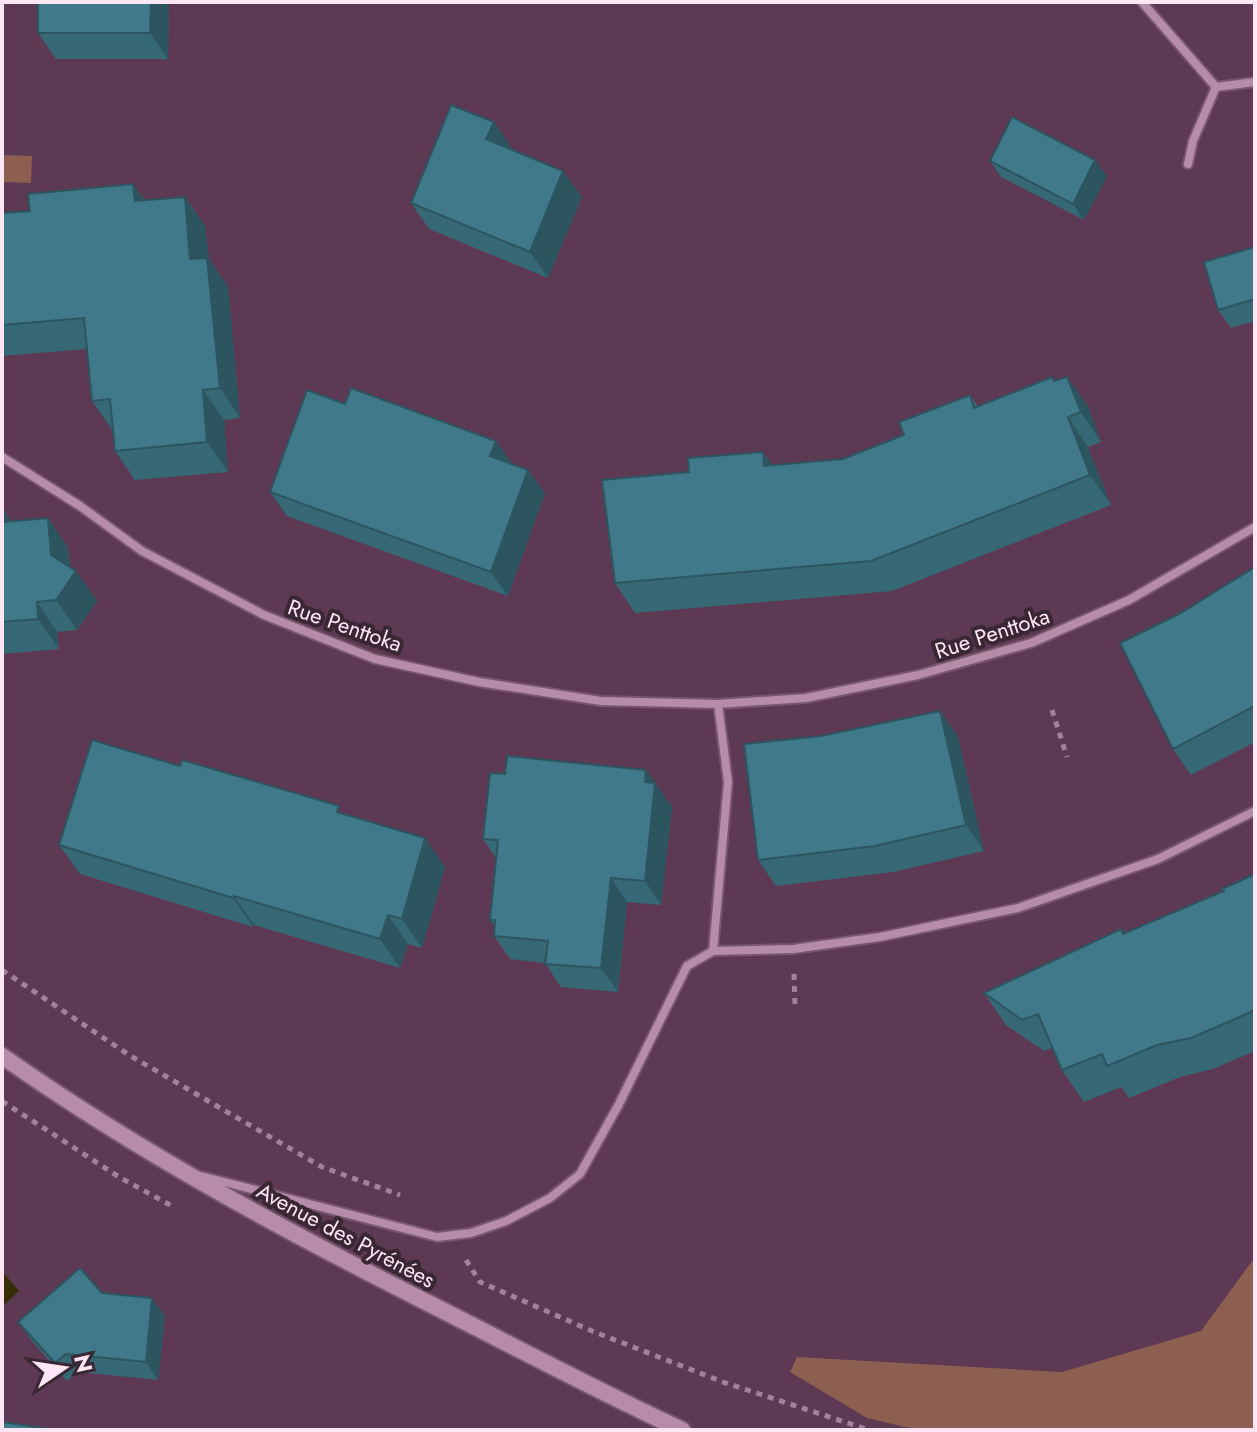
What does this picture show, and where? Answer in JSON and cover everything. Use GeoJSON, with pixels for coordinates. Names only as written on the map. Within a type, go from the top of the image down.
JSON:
{"type":"FeatureCollection","features":[{"type":"Feature","properties":{"kind":"main road","name":"Avenue des Pyrénées"},"geometry":{"type":"LineString","coordinates":[[2,1056],[175,1169],[349,1263],[682,1430]]}},
{"type":"Feature","properties":{"kind":"street"},"geometry":{"type":"LineString","coordinates":[[1142,2],[1216,87]]}},
{"type":"Feature","properties":{"kind":"street"},"geometry":{"type":"LineString","coordinates":[[1216,87],[1255,82]]}},
{"type":"Feature","properties":{"kind":"street"},"geometry":{"type":"LineString","coordinates":[[1188,164],[1193,141],[1216,87]]}},
{"type":"Feature","properties":{"kind":"street","name":"Rue Penttoka"},"geometry":{"type":"LineString","coordinates":[[2,457],[80,506],[142,551],[264,615],[375,659],[479,682],[601,701],[718,704],[806,698],[918,675],[1031,643],[1129,600],[1255,527]]}},
{"type":"Feature","properties":{"kind":"street"},"geometry":{"type":"LineString","coordinates":[[713,951],[728,782],[718,704]]}},
{"type":"Feature","properties":{"kind":"street"},"geometry":{"type":"LineString","coordinates":[[175,1169],[437,1237],[471,1233],[506,1221],[550,1198],[580,1174],[619,1104],[687,966],[713,951],[793,949],[880,937],[1018,908],[1158,859],[1255,811]]}},
{"type":"Feature","properties":{"kind":"path"},"geometry":{"type":"LineString","coordinates":[[1052,710],[1067,757]]}},
{"type":"Feature","properties":{"kind":"path"},"geometry":{"type":"LineString","coordinates":[[2,970],[129,1055],[322,1167],[412,1200]]}},
{"type":"Feature","properties":{"kind":"path"},"geometry":{"type":"LineString","coordinates":[[466,1265],[480,1282],[592,1331],[723,1382],[869,1430]]}},
{"type":"Feature","properties":{"kind":"shaded area"},"geometry":{"type":"Polygon","coordinates":[[[2,155],[32,156],[31,183],[2,182],[2,155]]]}},
{"type":"Feature","properties":{"kind":"shaded area"},"geometry":{"type":"Polygon","coordinates":[[[1255,1257],[1255,1430],[918,1430],[867,1418],[790,1372],[797,1357],[1062,1372],[1201,1331],[1255,1257]]]}},
{"type":"Feature","properties":{"kind":"shaded area"},"geometry":{"type":"Polygon","coordinates":[[[2,1271],[19,1291],[2,1307],[2,1271]]]}},
{"type":"Feature","properties":{"kind":"building"},"geometry":{"type":"Polygon","coordinates":[[[38,2],[151,2],[150,33],[38,33],[38,2]]]}},
{"type":"Feature","properties":{"kind":"building"},"geometry":{"type":"Polygon","coordinates":[[[451,105],[494,122],[486,139],[563,171],[530,252],[411,203],[451,105]]]}},
{"type":"Feature","properties":{"kind":"building"},"geometry":{"type":"Polygon","coordinates":[[[1012,117],[1095,160],[1073,204],[990,161],[1012,117]]]}},
{"type":"Feature","properties":{"kind":"building"},"geometry":{"type":"Polygon","coordinates":[[[133,184],[135,201],[185,197],[190,259],[207,258],[220,388],[203,390],[207,442],[115,451],[110,399],[92,401],[84,318],[2,325],[2,213],[30,211],[28,194],[133,184]]]}},
{"type":"Feature","properties":{"kind":"building"},"geometry":{"type":"Polygon","coordinates":[[[1255,247],[1255,299],[1218,310],[1204,262],[1255,247]]]}},
{"type":"Feature","properties":{"kind":"building"},"geometry":{"type":"Polygon","coordinates":[[[1052,377],[1054,381],[1067,377],[1081,412],[1068,417],[1090,475],[871,561],[615,583],[602,480],[689,472],[688,458],[763,452],[764,466],[843,459],[904,435],[899,422],[970,395],[974,408],[1052,377]]]}},
{"type":"Feature","properties":{"kind":"building"},"geometry":{"type":"Polygon","coordinates":[[[351,388],[496,441],[490,456],[528,470],[491,572],[270,492],[307,390],[345,404],[351,388]]]}},
{"type":"Feature","properties":{"kind":"building"},"geometry":{"type":"Polygon","coordinates":[[[2,511],[5,522],[48,518],[51,555],[76,571],[56,600],[37,602],[38,619],[2,622],[2,511]]]}},
{"type":"Feature","properties":{"kind":"building"},"geometry":{"type":"Polygon","coordinates":[[[1255,567],[1255,706],[1173,749],[1120,643],[1179,614],[1255,567]]]}},
{"type":"Feature","properties":{"kind":"building"},"geometry":{"type":"Polygon","coordinates":[[[940,711],[966,825],[875,846],[758,860],[744,744],[821,736],[940,711]]]}},
{"type":"Feature","properties":{"kind":"building"},"geometry":{"type":"Polygon","coordinates":[[[92,740],[180,766],[182,760],[316,799],[339,806],[337,812],[425,838],[402,919],[388,915],[380,939],[59,845],[92,740]]]}},
{"type":"Feature","properties":{"kind":"building"},"geometry":{"type":"Polygon","coordinates":[[[507,756],[646,770],[645,782],[655,783],[645,881],[611,878],[601,968],[545,964],[548,941],[494,936],[495,920],[490,920],[498,840],[483,839],[490,773],[505,774],[507,756]]]}},
{"type":"Feature","properties":{"kind":"building"},"geometry":{"type":"Polygon","coordinates":[[[1255,874],[1255,1010],[1240,1017],[1191,1038],[1157,1045],[1107,1066],[1102,1054],[1062,1070],[1038,1014],[1022,1020],[984,993],[1121,929],[1123,934],[1224,891],[1222,889],[1255,874]]]}},
{"type":"Feature","properties":{"kind":"building"},"geometry":{"type":"Polygon","coordinates":[[[80,1268],[102,1293],[152,1298],[146,1362],[66,1354],[55,1363],[18,1322],[80,1268]]]}},
{"type":"Feature","properties":{"kind":"building"},"geometry":{"type":"Polygon","coordinates":[[[2,1422],[57,1430],[2,1430],[2,1422]]]}}]}
